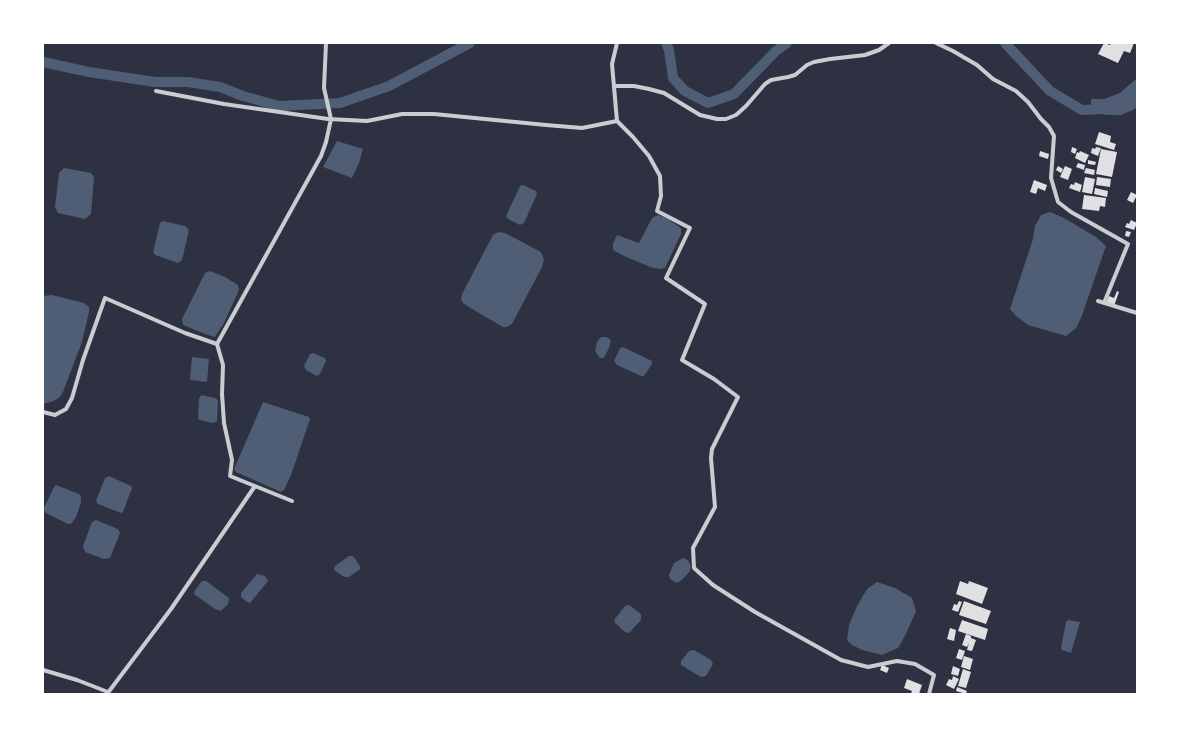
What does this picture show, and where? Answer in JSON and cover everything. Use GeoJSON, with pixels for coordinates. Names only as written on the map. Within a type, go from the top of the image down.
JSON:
{"type":"FeatureCollection","features":[{"type":"Feature","properties":{"kind":"street"},"geometry":{"type":"LineString","coordinates":[[617,43],[612,64],[617,122],[633,137],[649,156],[660,176],[661,196],[657,212],[690,228],[666,278],[705,304],[682,360],[714,379],[738,397],[712,449],[711,458],[715,507],[693,548],[694,568],[713,585],[755,612],[841,660],[868,667],[897,662],[915,664],[934,675],[929,694]]}},
{"type":"Feature","properties":{"kind":"street"},"geometry":{"type":"LineString","coordinates":[[614,86],[634,86],[664,93],[700,115],[717,119],[726,119],[736,115],[765,84],[771,80],[795,75],[807,65],[814,62],[865,55],[879,50],[889,43]]}},
{"type":"Feature","properties":{"kind":"street"},"geometry":{"type":"LineString","coordinates":[[936,43],[977,65],[993,79],[1016,91],[1028,102],[1049,127],[1054,136],[1051,178],[1058,202],[1071,212],[1128,244],[1104,303]]}},
{"type":"Feature","properties":{"kind":"street"},"geometry":{"type":"LineString","coordinates":[[292,501],[230,476],[232,460],[224,423],[222,394],[223,365],[217,344],[321,156],[331,119],[324,88],[326,44]]}},
{"type":"Feature","properties":{"kind":"street"},"geometry":{"type":"LineString","coordinates":[[156,91],[224,104],[331,119],[367,121],[402,114],[434,114],[582,128],[617,122]]}},
{"type":"Feature","properties":{"kind":"street"},"geometry":{"type":"LineString","coordinates":[[43,412],[55,415],[66,409],[72,398],[83,360],[105,298],[185,333],[217,344]]}},
{"type":"Feature","properties":{"kind":"street"},"geometry":{"type":"LineString","coordinates":[[1098,301],[1137,313]]}},
{"type":"Feature","properties":{"kind":"street"},"geometry":{"type":"LineString","coordinates":[[43,670],[77,680],[107,693],[171,609],[255,486]]}},
{"type":"Feature","properties":{"kind":"water"},"geometry":{"type":"Polygon","coordinates":[[[1137,78],[1137,107],[1133,110],[1121,115],[1107,115],[1091,112],[1091,99],[1104,99],[1120,93],[1137,78]]]}},
{"type":"Feature","properties":{"kind":"water"},"geometry":{"type":"Polygon","coordinates":[[[337,141],[363,149],[359,163],[352,178],[323,167],[337,141]]]}},
{"type":"Feature","properties":{"kind":"water"},"geometry":{"type":"Polygon","coordinates":[[[64,168],[91,173],[94,177],[91,214],[85,219],[58,213],[55,207],[59,173],[64,168]]]}},
{"type":"Feature","properties":{"kind":"water"},"geometry":{"type":"Polygon","coordinates":[[[523,185],[536,191],[537,194],[524,223],[520,225],[508,219],[506,216],[520,186],[523,185]]]}},
{"type":"Feature","properties":{"kind":"water"},"geometry":{"type":"Polygon","coordinates":[[[1050,212],[1064,218],[1096,237],[1106,246],[1081,318],[1076,328],[1066,336],[1028,325],[1016,316],[1010,309],[1033,239],[1035,226],[1041,215],[1050,212]]]}},
{"type":"Feature","properties":{"kind":"water"},"geometry":{"type":"Polygon","coordinates":[[[658,215],[668,219],[681,228],[681,234],[665,268],[653,268],[613,250],[613,244],[617,235],[639,243],[652,218],[658,215]]]}},
{"type":"Feature","properties":{"kind":"water"},"geometry":{"type":"Polygon","coordinates":[[[163,221],[185,226],[189,230],[182,260],[178,263],[155,255],[153,252],[160,223],[163,221]]]}},
{"type":"Feature","properties":{"kind":"water"},"geometry":{"type":"Polygon","coordinates":[[[498,232],[505,233],[541,252],[544,260],[542,267],[512,324],[507,327],[503,327],[467,306],[461,299],[462,294],[493,235],[498,232]]]}},
{"type":"Feature","properties":{"kind":"water"},"geometry":{"type":"Polygon","coordinates":[[[210,271],[225,277],[238,285],[239,290],[224,323],[215,337],[183,325],[182,319],[205,273],[210,271]]]}},
{"type":"Feature","properties":{"kind":"water"},"geometry":{"type":"Polygon","coordinates":[[[52,295],[84,303],[89,307],[89,312],[82,342],[63,392],[60,397],[54,401],[43,404],[43,296],[52,295]]]}},
{"type":"Feature","properties":{"kind":"water"},"geometry":{"type":"Polygon","coordinates":[[[601,337],[606,337],[611,340],[604,358],[600,358],[595,351],[597,342],[601,337]]]}},
{"type":"Feature","properties":{"kind":"water"},"geometry":{"type":"Polygon","coordinates":[[[623,347],[652,361],[652,364],[644,376],[617,365],[614,361],[620,348],[623,347]]]}},
{"type":"Feature","properties":{"kind":"water"},"geometry":{"type":"Polygon","coordinates":[[[313,353],[325,358],[326,361],[320,374],[317,376],[306,370],[304,366],[310,354],[313,353]]]}},
{"type":"Feature","properties":{"kind":"water"},"geometry":{"type":"Polygon","coordinates":[[[192,357],[209,359],[207,382],[190,380],[192,357]]]}},
{"type":"Feature","properties":{"kind":"water"},"geometry":{"type":"Polygon","coordinates":[[[201,395],[218,400],[217,421],[214,423],[198,419],[199,399],[201,395]]]}},
{"type":"Feature","properties":{"kind":"water"},"geometry":{"type":"Polygon","coordinates":[[[263,402],[309,417],[310,419],[291,475],[284,490],[281,492],[236,472],[234,469],[263,402]]]}},
{"type":"Feature","properties":{"kind":"water"},"geometry":{"type":"Polygon","coordinates":[[[109,476],[131,486],[132,488],[123,512],[121,513],[98,504],[96,501],[105,478],[109,476]]]}},
{"type":"Feature","properties":{"kind":"water"},"geometry":{"type":"Polygon","coordinates":[[[56,485],[81,496],[81,502],[76,517],[71,524],[68,524],[46,513],[44,510],[56,485]]]}},
{"type":"Feature","properties":{"kind":"water"},"geometry":{"type":"Polygon","coordinates":[[[96,520],[118,529],[120,533],[110,558],[104,559],[85,552],[83,546],[92,522],[96,520]]]}},
{"type":"Feature","properties":{"kind":"water"},"geometry":{"type":"Polygon","coordinates":[[[349,556],[353,556],[360,566],[360,569],[349,577],[344,577],[334,570],[335,566],[349,556]]]}},
{"type":"Feature","properties":{"kind":"water"},"geometry":{"type":"Polygon","coordinates":[[[683,558],[688,560],[691,566],[690,571],[677,583],[670,579],[669,575],[674,563],[683,558]]]}},
{"type":"Feature","properties":{"kind":"water"},"geometry":{"type":"Polygon","coordinates":[[[257,574],[265,576],[268,581],[250,603],[241,597],[241,593],[257,574]]]}},
{"type":"Feature","properties":{"kind":"water"},"geometry":{"type":"Polygon","coordinates":[[[202,581],[206,581],[229,598],[228,604],[221,611],[215,609],[194,594],[195,590],[202,581]]]}},
{"type":"Feature","properties":{"kind":"water"},"geometry":{"type":"Polygon","coordinates":[[[877,582],[895,588],[912,598],[916,611],[898,648],[882,655],[862,650],[852,645],[847,640],[849,625],[857,606],[867,589],[877,582]]]}},
{"type":"Feature","properties":{"kind":"water"},"geometry":{"type":"Polygon","coordinates":[[[629,605],[641,614],[641,620],[629,633],[625,632],[615,623],[614,620],[625,606],[629,605]]]}},
{"type":"Feature","properties":{"kind":"water"},"geometry":{"type":"Polygon","coordinates":[[[1068,620],[1080,622],[1071,653],[1062,650],[1061,648],[1066,622],[1068,620]]]}},
{"type":"Feature","properties":{"kind":"water"},"geometry":{"type":"Polygon","coordinates":[[[694,650],[711,660],[713,664],[706,676],[701,677],[681,665],[681,661],[689,651],[694,650]]]}},
{"type":"Feature","properties":{"kind":"building"},"geometry":{"type":"Polygon","coordinates":[[[1104,43],[1110,45],[1111,43],[1134,43],[1130,53],[1124,51],[1118,63],[1098,54],[1104,43]]]}},
{"type":"Feature","properties":{"kind":"building"},"geometry":{"type":"Polygon","coordinates":[[[1099,132],[1111,136],[1110,142],[1116,144],[1114,150],[1095,144],[1099,132]]]}},
{"type":"Feature","properties":{"kind":"building"},"geometry":{"type":"Polygon","coordinates":[[[1072,147],[1077,149],[1075,154],[1071,152],[1072,147]]]}},
{"type":"Feature","properties":{"kind":"building"},"geometry":{"type":"Polygon","coordinates":[[[1096,147],[1101,148],[1098,156],[1091,153],[1092,148],[1095,149],[1096,147]]]}},
{"type":"Feature","properties":{"kind":"building"},"geometry":{"type":"Polygon","coordinates":[[[1101,149],[1117,152],[1112,177],[1096,174],[1101,149]]]}},
{"type":"Feature","properties":{"kind":"building"},"geometry":{"type":"Polygon","coordinates":[[[1040,151],[1049,154],[1048,159],[1039,156],[1040,151]]]}},
{"type":"Feature","properties":{"kind":"building"},"geometry":{"type":"Polygon","coordinates":[[[1080,151],[1089,155],[1085,163],[1075,158],[1077,152],[1079,153],[1080,151]]]}},
{"type":"Feature","properties":{"kind":"building"},"geometry":{"type":"Polygon","coordinates":[[[1088,160],[1096,162],[1095,165],[1088,164],[1088,160]]]}},
{"type":"Feature","properties":{"kind":"building"},"geometry":{"type":"Polygon","coordinates":[[[1078,163],[1085,165],[1084,170],[1076,167],[1078,163]]]}},
{"type":"Feature","properties":{"kind":"building"},"geometry":{"type":"Polygon","coordinates":[[[1058,166],[1063,169],[1061,173],[1056,170],[1058,166]]]}},
{"type":"Feature","properties":{"kind":"building"},"geometry":{"type":"Polygon","coordinates":[[[1065,166],[1072,169],[1068,180],[1060,177],[1065,166]]]}},
{"type":"Feature","properties":{"kind":"building"},"geometry":{"type":"Polygon","coordinates":[[[1086,168],[1095,170],[1094,175],[1084,173],[1086,168]]]}},
{"type":"Feature","properties":{"kind":"building"},"geometry":{"type":"Polygon","coordinates":[[[1085,177],[1095,179],[1092,194],[1082,192],[1085,177]]]}},
{"type":"Feature","properties":{"kind":"building"},"geometry":{"type":"Polygon","coordinates":[[[1097,177],[1111,179],[1110,187],[1096,185],[1097,177]]]}},
{"type":"Feature","properties":{"kind":"building"},"geometry":{"type":"Polygon","coordinates":[[[1034,180],[1047,185],[1045,191],[1038,188],[1036,194],[1030,192],[1034,180]]]}},
{"type":"Feature","properties":{"kind":"building"},"geometry":{"type":"Polygon","coordinates":[[[1075,182],[1082,185],[1080,192],[1069,188],[1071,184],[1074,185],[1075,182]]]}},
{"type":"Feature","properties":{"kind":"building"},"geometry":{"type":"Polygon","coordinates":[[[1095,188],[1108,191],[1107,197],[1094,194],[1095,188]]]}},
{"type":"Feature","properties":{"kind":"building"},"geometry":{"type":"Polygon","coordinates":[[[1131,192],[1137,195],[1133,203],[1127,200],[1131,192]]]}},
{"type":"Feature","properties":{"kind":"building"},"geometry":{"type":"Polygon","coordinates":[[[1084,195],[1106,198],[1105,207],[1100,206],[1099,211],[1082,209],[1084,195]]]}},
{"type":"Feature","properties":{"kind":"building"},"geometry":{"type":"Polygon","coordinates":[[[1131,220],[1137,223],[1134,230],[1125,227],[1131,220]]]}},
{"type":"Feature","properties":{"kind":"building"},"geometry":{"type":"Polygon","coordinates":[[[1126,231],[1131,232],[1129,237],[1125,236],[1126,231]]]}},
{"type":"Feature","properties":{"kind":"building"},"geometry":{"type":"Polygon","coordinates":[[[1117,291],[1119,292],[1114,306],[1106,303],[1109,296],[1114,298],[1117,291]]]}},
{"type":"Feature","properties":{"kind":"building"},"geometry":{"type":"Polygon","coordinates":[[[960,581],[968,584],[969,581],[988,588],[982,604],[956,594],[960,581]]]}},
{"type":"Feature","properties":{"kind":"building"},"geometry":{"type":"Polygon","coordinates":[[[959,601],[962,602],[958,612],[952,610],[954,604],[957,605],[959,601]]]}},
{"type":"Feature","properties":{"kind":"building"},"geometry":{"type":"Polygon","coordinates":[[[964,601],[991,611],[986,624],[959,615],[964,601]]]}},
{"type":"Feature","properties":{"kind":"building"},"geometry":{"type":"Polygon","coordinates":[[[962,620],[988,629],[985,640],[958,631],[962,620]]]}},
{"type":"Feature","properties":{"kind":"building"},"geometry":{"type":"Polygon","coordinates":[[[950,628],[956,630],[954,641],[947,639],[950,628]]]}},
{"type":"Feature","properties":{"kind":"building"},"geometry":{"type":"Polygon","coordinates":[[[966,634],[976,640],[972,651],[967,650],[969,643],[967,647],[962,645],[966,634]]]}},
{"type":"Feature","properties":{"kind":"building"},"geometry":{"type":"Polygon","coordinates":[[[959,649],[965,651],[962,660],[956,658],[959,649]]]}},
{"type":"Feature","properties":{"kind":"building"},"geometry":{"type":"Polygon","coordinates":[[[964,656],[973,659],[970,670],[961,667],[964,656]]]}},
{"type":"Feature","properties":{"kind":"building"},"geometry":{"type":"Polygon","coordinates":[[[882,665],[889,668],[887,673],[880,670],[882,665]]]}},
{"type":"Feature","properties":{"kind":"building"},"geometry":{"type":"Polygon","coordinates":[[[953,666],[960,669],[958,676],[951,674],[953,666]]]}},
{"type":"Feature","properties":{"kind":"building"},"geometry":{"type":"Polygon","coordinates":[[[963,669],[971,672],[966,688],[958,686],[963,669]]]}},
{"type":"Feature","properties":{"kind":"building"},"geometry":{"type":"Polygon","coordinates":[[[953,676],[959,679],[954,689],[946,685],[949,679],[952,680],[953,676]]]}},
{"type":"Feature","properties":{"kind":"building"},"geometry":{"type":"Polygon","coordinates":[[[907,679],[922,685],[919,694],[911,694],[912,691],[904,688],[907,679]]]}},
{"type":"Feature","properties":{"kind":"building"},"geometry":{"type":"Polygon","coordinates":[[[957,687],[967,691],[966,694],[956,691],[957,687]]]}},
{"type":"Feature","properties":{"kind":"waterway"},"geometry":{"type":"LineString","coordinates":[[43,62],[89,72],[155,82],[188,82],[220,87],[243,96],[279,106],[340,103],[389,86],[470,43]]}},
{"type":"Feature","properties":{"kind":"waterway"},"geometry":{"type":"LineString","coordinates":[[666,43],[669,50],[673,78],[685,91],[708,103],[734,94],[776,51],[787,43]]}},
{"type":"Feature","properties":{"kind":"waterway"},"geometry":{"type":"LineString","coordinates":[[1005,43],[1050,91],[1082,110],[1104,109]]}}]}
